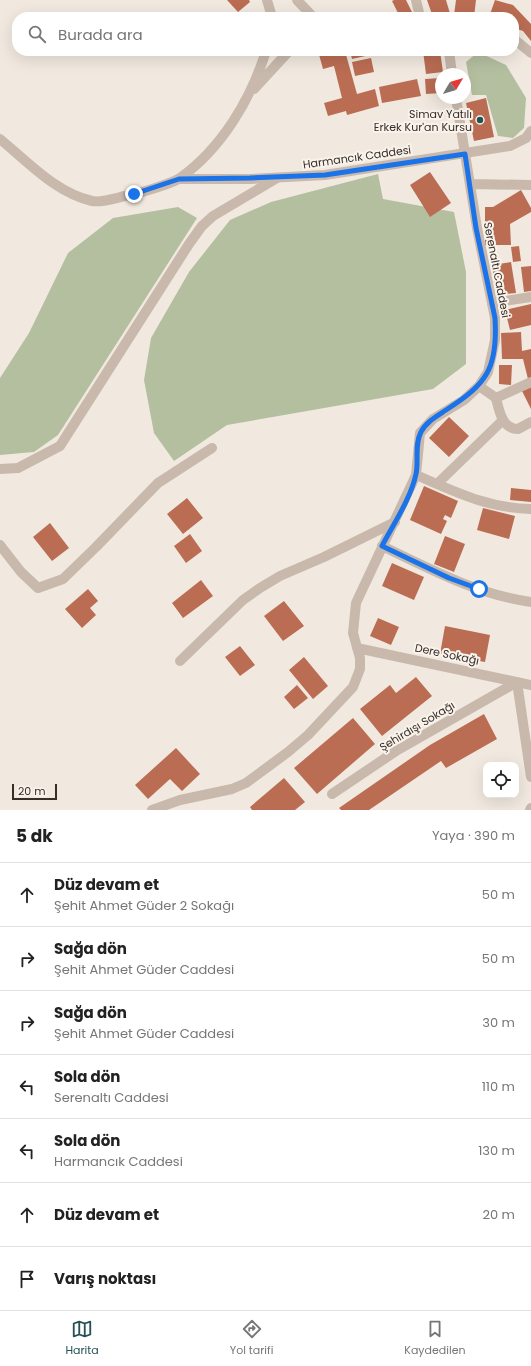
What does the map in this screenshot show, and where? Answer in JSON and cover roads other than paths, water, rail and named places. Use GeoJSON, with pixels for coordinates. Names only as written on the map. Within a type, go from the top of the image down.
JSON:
{"type":"FeatureCollection","features":[{"type":"Feature","properties":{"kind":"street"},"geometry":{"type":"LineString","coordinates":[[267,0],[271,12]]}},
{"type":"Feature","properties":{"kind":"street"},"geometry":{"type":"LineString","coordinates":[[297,0],[308,12]]}},
{"type":"Feature","properties":{"kind":"street"},"geometry":{"type":"LineString","coordinates":[[416,0],[419,12]]}},
{"type":"Feature","properties":{"kind":"street"},"geometry":{"type":"LineString","coordinates":[[519,43],[531,53]]}},
{"type":"Feature","properties":{"kind":"street"},"geometry":{"type":"LineString","coordinates":[[249,94],[264,56]]}},
{"type":"Feature","properties":{"kind":"street"},"geometry":{"type":"LineString","coordinates":[[0,139],[60,188],[94,202],[134,194],[179,179],[204,156],[225,132],[249,94],[284,56]]}},
{"type":"Feature","properties":{"kind":"street"},"geometry":{"type":"LineString","coordinates":[[449,56],[451,68]]}},
{"type":"Feature","properties":{"kind":"street","name":"Serenaltı Caddesi"},"geometry":{"type":"LineString","coordinates":[[416,475],[418,441],[423,429],[433,419],[464,400],[479,386],[488,372],[495,340],[495,318],[476,228],[457,104]]}},
{"type":"Feature","properties":{"kind":"street","name":"Harmancık Caddesi"},"geometry":{"type":"LineString","coordinates":[[179,179],[277,178],[325,175],[510,146],[526,138],[531,131]]}},
{"type":"Feature","properties":{"kind":"street"},"geometry":{"type":"LineString","coordinates":[[0,469],[18,468],[60,446],[202,226],[232,204],[277,178]]}},
{"type":"Feature","properties":{"kind":"street"},"geometry":{"type":"LineString","coordinates":[[470,184],[531,185]]}},
{"type":"Feature","properties":{"kind":"street"},"geometry":{"type":"LineString","coordinates":[[492,303],[531,297]]}},
{"type":"Feature","properties":{"kind":"street"},"geometry":{"type":"LineString","coordinates":[[496,398],[531,382]]}},
{"type":"Feature","properties":{"kind":"street"},"geometry":{"type":"LineString","coordinates":[[479,386],[496,398],[502,420],[513,429],[518,429],[531,422]]}},
{"type":"Feature","properties":{"kind":"street"},"geometry":{"type":"LineString","coordinates":[[437,484],[502,420]]}},
{"type":"Feature","properties":{"kind":"street"},"geometry":{"type":"LineString","coordinates":[[0,545],[21,572],[38,588],[63,579],[158,483],[212,448]]}},
{"type":"Feature","properties":{"kind":"street"},"geometry":{"type":"LineString","coordinates":[[152,810],[180,800],[232,789],[260,774],[288,752],[326,717],[353,687],[360,669],[357,648],[352,633],[356,603],[416,475],[497,506],[531,509]]}},
{"type":"Feature","properties":{"kind":"street"},"geometry":{"type":"LineString","coordinates":[[180,661],[243,600],[260,588],[280,576],[324,557],[394,522]]}},
{"type":"Feature","properties":{"kind":"street"},"geometry":{"type":"LineString","coordinates":[[382,546],[467,585],[531,602]]}},
{"type":"Feature","properties":{"kind":"street","name":"Dere Sokağı"},"geometry":{"type":"LineString","coordinates":[[357,648],[531,685]]}},
{"type":"Feature","properties":{"kind":"street"},"geometry":{"type":"LineString","coordinates":[[517,682],[531,777]]}},
{"type":"Feature","properties":{"kind":"street","name":"Şehirdışı Sokağı"},"geometry":{"type":"LineString","coordinates":[[332,794],[415,739],[517,682]]}},
{"type":"Feature","properties":{"kind":"place","name":"Simav Yatılı Erkek Kur'an Kursu"},"geometry":{"type":"Point","coordinates":[480,120]}}]}
